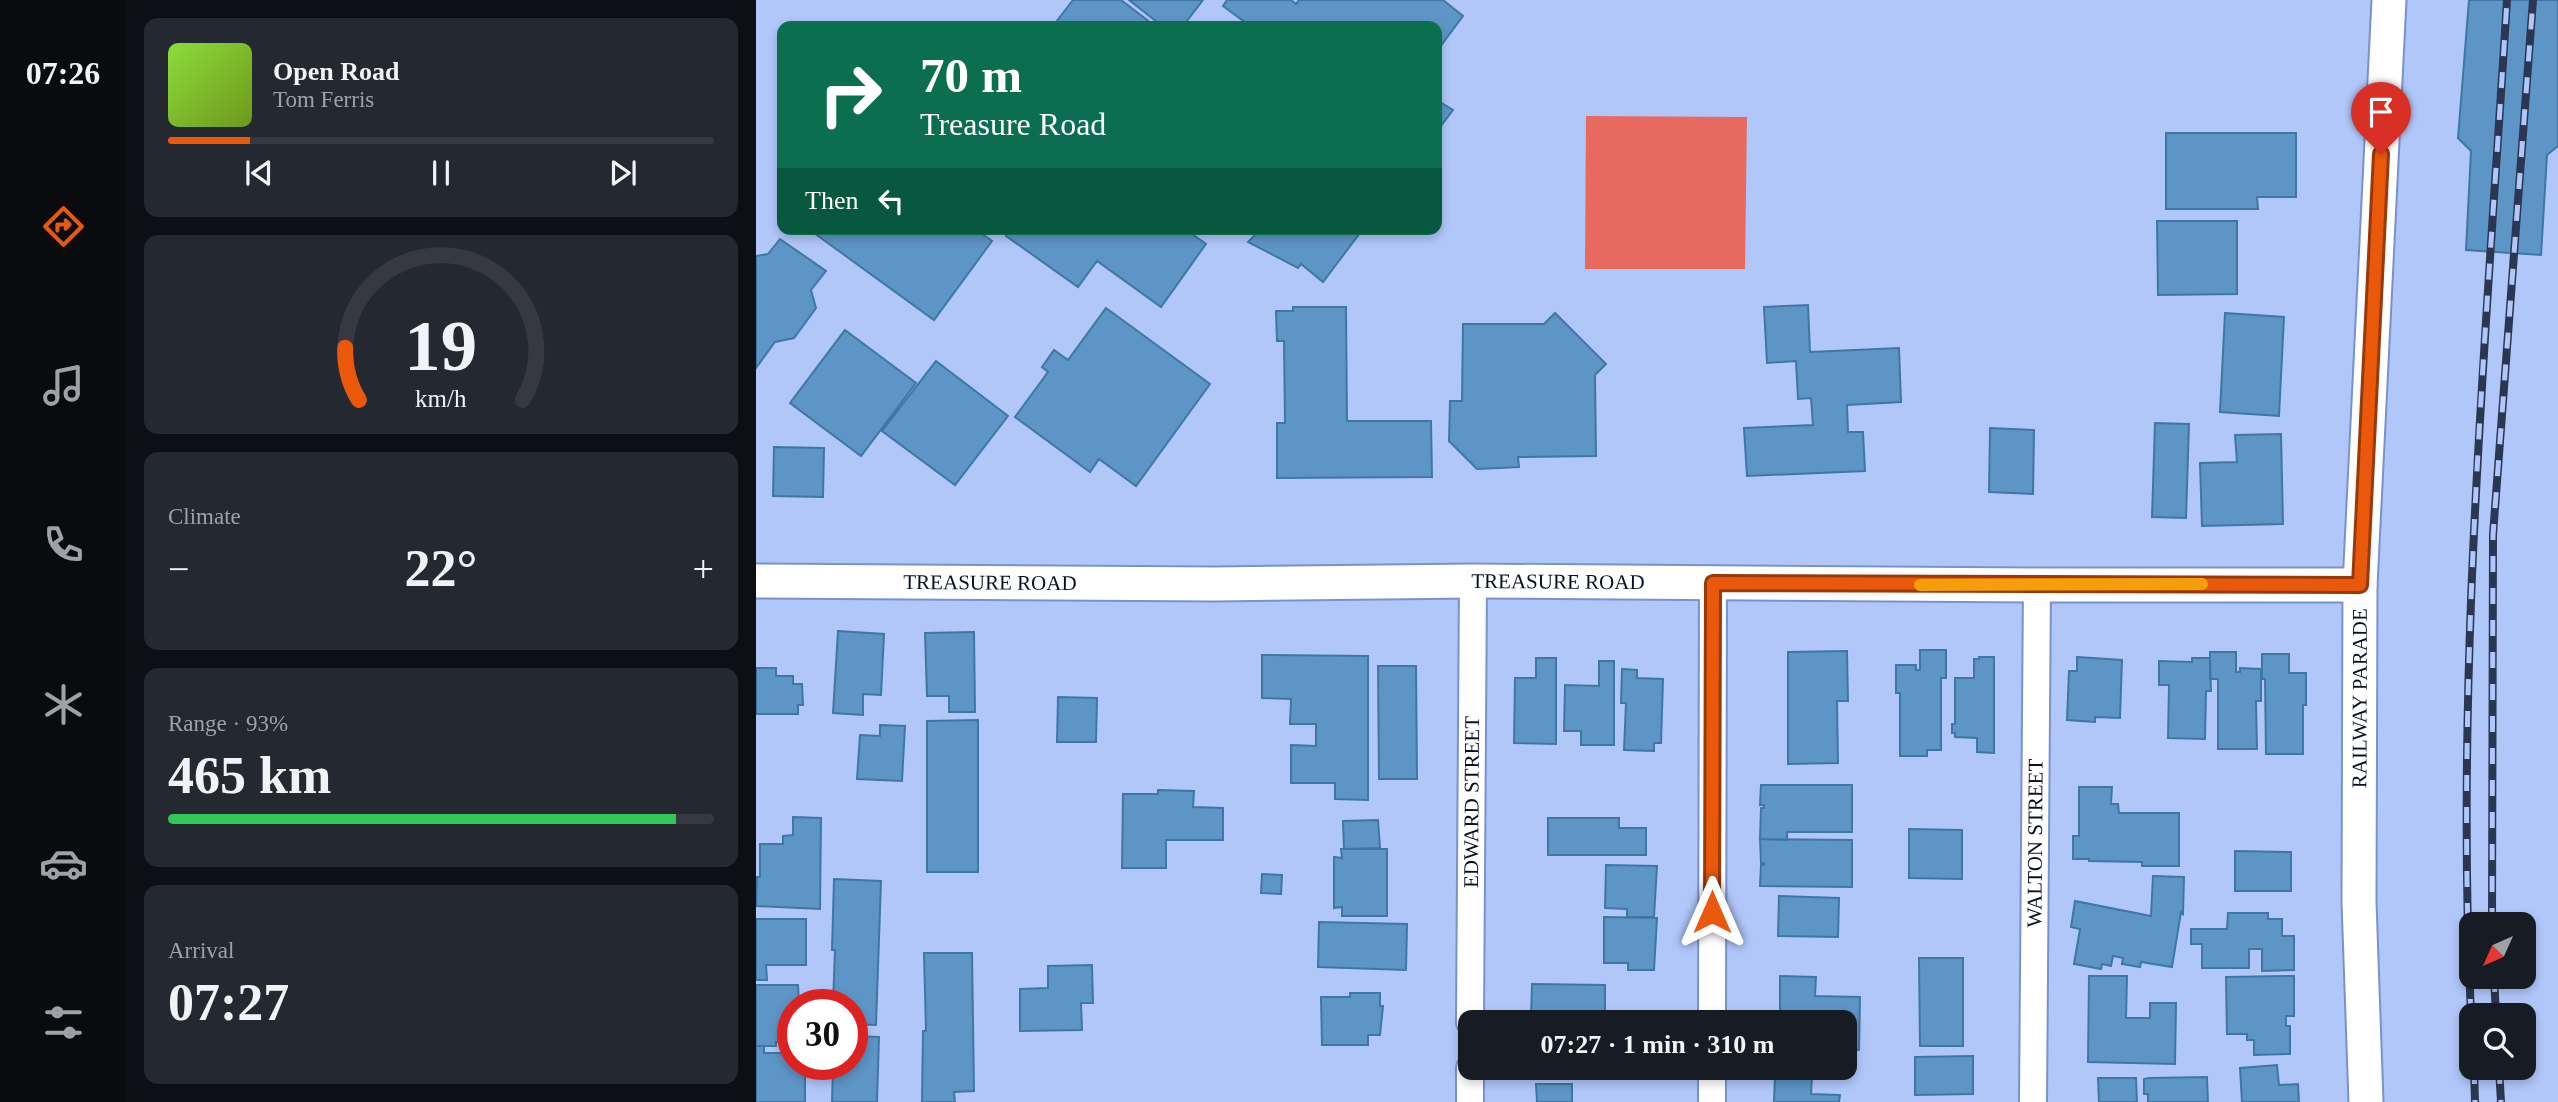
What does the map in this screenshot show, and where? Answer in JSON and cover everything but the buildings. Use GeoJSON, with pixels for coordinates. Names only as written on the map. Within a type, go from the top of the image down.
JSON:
{"type":"FeatureCollection","features":[{"type":"Feature","properties":{"kind":"street","name":"RAILWAY PARADE"},"geometry":{"type":"LineString","coordinates":[[2366,1102],[2359,902],[2360,585],[2389,0]]}},
{"type":"Feature","properties":{"kind":"street","name":"TREASURE ROAD"},"geometry":{"type":"LineString","coordinates":[[756,581],[2360,585]]}},
{"type":"Feature","properties":{"kind":"street","name":"EDWARD STREET"},"geometry":{"type":"LineString","coordinates":[[1470,1010],[1473,581]]}},
{"type":"Feature","properties":{"kind":"street"},"geometry":{"type":"LineString","coordinates":[[1712,1010],[1713,583]]}},
{"type":"Feature","properties":{"kind":"street","name":"WALTON STREET"},"geometry":{"type":"LineString","coordinates":[[2033,1102],[2037,585]]}},
{"type":"Feature","properties":{"kind":"street"},"geometry":{"type":"LineString","coordinates":[[1470,1080],[1470,1102]]}},
{"type":"Feature","properties":{"kind":"street"},"geometry":{"type":"LineString","coordinates":[[1712,1080],[1712,1102]]}},
{"type":"Feature","properties":{"kind":"shaded area"},"geometry":{"type":"Polygon","coordinates":[[[1586,116],[1747,117],[1745,269],[1585,269],[1586,116]]]}},
{"type":"Feature","properties":{"kind":"railway"},"geometry":{"type":"LineString","coordinates":[[2471,1003],[2467,888],[2470,634],[2482,380],[2507,0]]}},
{"type":"Feature","properties":{"kind":"railway"},"geometry":{"type":"LineString","coordinates":[[2492,912],[2493,535],[2533,0]]}},
{"type":"Feature","properties":{"kind":"railway"},"geometry":{"type":"LineString","coordinates":[[2495,989],[2495,1003]]}},
{"type":"Feature","properties":{"kind":"railway"},"geometry":{"type":"LineString","coordinates":[[2474,1080],[2475,1102]]}},
{"type":"Feature","properties":{"kind":"railway"},"geometry":{"type":"LineString","coordinates":[[2500,1080],[2501,1102]]}},
{"type":"Feature","properties":{"kind":"slow traffic"},"geometry":{"type":"LineString","coordinates":[[1920,585],[2202,584]]}},
{"type":"Feature","properties":{"kind":"route"},"geometry":{"type":"LineString","coordinates":[[1712,912],[1713,583],[2360,585],[2381,154]]}}]}
